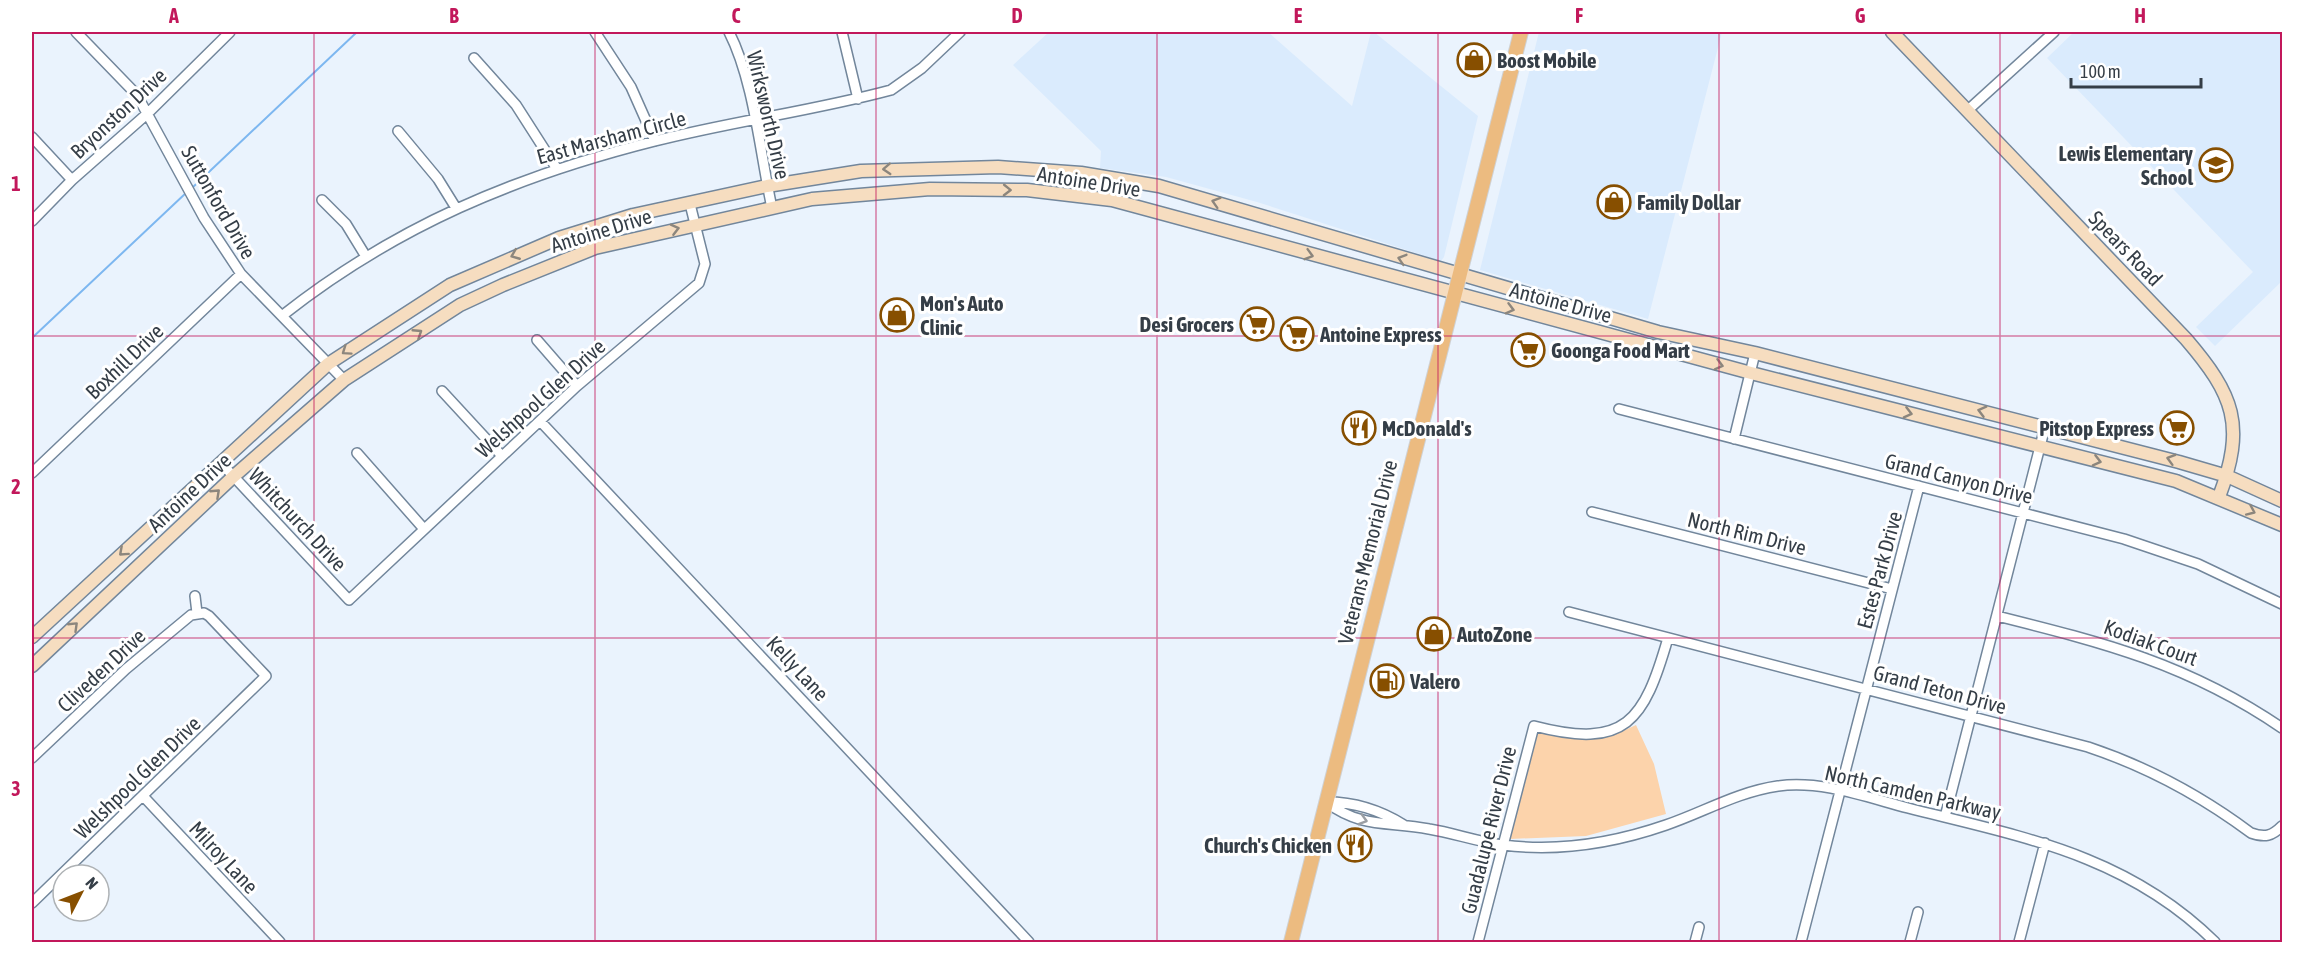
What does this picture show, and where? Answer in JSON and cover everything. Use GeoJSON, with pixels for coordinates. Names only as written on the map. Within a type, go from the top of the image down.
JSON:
{"type":"FeatureCollection","features":[{"type":"Feature","properties":{"kind":"main road","name":"Veterans Memorial Drive"},"geometry":{"type":"LineString","coordinates":[[1291,942],[1521,32]]}},
{"type":"Feature","properties":{"kind":"main road","name":"Spears Road"},"geometry":{"type":"LineString","coordinates":[[1892,32],[2186,339],[2214,373],[2226,395],[2232,420],[2233,443],[2227,476],[2219,497]]}},
{"type":"Feature","properties":{"kind":"main road","name":"Antoine Drive"},"geometry":{"type":"LineString","coordinates":[[32,637],[328,364],[450,285],[494,264],[597,225],[767,186],[826,175],[888,169],[998,166],[1082,173],[1189,194],[1458,276],[1636,326],[1755,353],[2227,476],[2283,501]]}},
{"type":"Feature","properties":{"kind":"main road","name":"Antoine Drive"},"geometry":{"type":"LineString","coordinates":[[32,666],[234,476],[344,380],[460,305],[595,248],[812,199],[930,189],[1027,190],[1112,200],[1633,342],[2176,481],[2283,525]]}},
{"type":"Feature","properties":{"kind":"main road"},"geometry":{"type":"LineString","coordinates":[[494,264],[503,285]]}},
{"type":"Feature","properties":{"kind":"main road"},"geometry":{"type":"LineString","coordinates":[[1633,342],[1636,326]]}},
{"type":"Feature","properties":{"kind":"main road"},"geometry":{"type":"LineString","coordinates":[[103,570],[117,585]]}},
{"type":"Feature","properties":{"kind":"street","name":"Suttonford Drive"},"geometry":{"type":"LineString","coordinates":[[76,32],[137,95],[204,219],[241,274],[344,380]]}},
{"type":"Feature","properties":{"kind":"street"},"geometry":{"type":"LineString","coordinates":[[595,32],[631,87],[655,141]]}},
{"type":"Feature","properties":{"kind":"street","name":"Wirksworth Drive"},"geometry":{"type":"LineString","coordinates":[[729,32],[740,58],[772,208]]}},
{"type":"Feature","properties":{"kind":"street"},"geometry":{"type":"LineString","coordinates":[[842,32],[858,99]]}},
{"type":"Feature","properties":{"kind":"street","name":"East Marsham Circle"},"geometry":{"type":"LineString","coordinates":[[283,315],[365,255],[456,208],[556,169],[655,141],[858,99],[898,87],[960,32]]}},
{"type":"Feature","properties":{"kind":"street"},"geometry":{"type":"LineString","coordinates":[[1968,110],[2054,32]]}},
{"type":"Feature","properties":{"kind":"street","name":"Bryonston Drive"},"geometry":{"type":"LineString","coordinates":[[32,221],[72,180],[148,113],[224,33]]}},
{"type":"Feature","properties":{"kind":"street"},"geometry":{"type":"LineString","coordinates":[[474,58],[516,105],[556,169]]}},
{"type":"Feature","properties":{"kind":"street"},"geometry":{"type":"LineString","coordinates":[[398,131],[438,179],[456,208]]}},
{"type":"Feature","properties":{"kind":"street"},"geometry":{"type":"LineString","coordinates":[[32,137],[72,180]]}},
{"type":"Feature","properties":{"kind":"street"},"geometry":{"type":"LineString","coordinates":[[322,200],[346,224],[365,255]]}},
{"type":"Feature","properties":{"kind":"street","name":"Welshpool Glen Drive"},"geometry":{"type":"LineString","coordinates":[[349,600],[577,386],[699,283],[705,264],[690,204]]}},
{"type":"Feature","properties":{"kind":"street","name":"Boxhill Drive"},"geometry":{"type":"LineString","coordinates":[[32,473],[241,274]]}},
{"type":"Feature","properties":{"kind":"street"},"geometry":{"type":"LineString","coordinates":[[537,340],[577,386]]}},
{"type":"Feature","properties":{"kind":"street"},"geometry":{"type":"LineString","coordinates":[[1734,439],[1755,353]]}},
{"type":"Feature","properties":{"kind":"street"},"geometry":{"type":"LineString","coordinates":[[442,391],[502,456]]}},
{"type":"Feature","properties":{"kind":"street","name":"Grand Canyon Drive"},"geometry":{"type":"LineString","coordinates":[[1619,409],[2161,550],[2235,580],[2283,604]]}},
{"type":"Feature","properties":{"kind":"street","name":"Kelly Lane"},"geometry":{"type":"LineString","coordinates":[[540,421],[1029,942]]}},
{"type":"Feature","properties":{"kind":"street"},"geometry":{"type":"LineString","coordinates":[[1945,817],[2045,427]]}},
{"type":"Feature","properties":{"kind":"street"},"geometry":{"type":"LineString","coordinates":[[357,453],[424,529]]}},
{"type":"Feature","properties":{"kind":"street","name":"Whitchurch Drive"},"geometry":{"type":"LineString","coordinates":[[221,463],[349,600]]}},
{"type":"Feature","properties":{"kind":"street","name":"Estes Park Drive"},"geometry":{"type":"LineString","coordinates":[[1801,942],[1919,486]]}},
{"type":"Feature","properties":{"kind":"street","name":"North Rim Drive"},"geometry":{"type":"LineString","coordinates":[[1592,512],[1892,589]]}},
{"type":"Feature","properties":{"kind":"street"},"geometry":{"type":"LineString","coordinates":[[195,596],[197,613]]}},
{"type":"Feature","properties":{"kind":"street","name":"Grand Teton Drive"},"geometry":{"type":"LineString","coordinates":[[1569,612],[2088,747],[2133,762],[2205,800],[2257,835],[2263,837],[2274,834],[2283,826]]}},
{"type":"Feature","properties":{"kind":"street","name":"Welshpool Glen Drive"},"geometry":{"type":"LineString","coordinates":[[32,903],[266,676],[209,616],[197,613]]}},
{"type":"Feature","properties":{"kind":"street","name":"Cliveden Drive"},"geometry":{"type":"LineString","coordinates":[[32,759],[168,632],[184,619],[197,613]]}},
{"type":"Feature","properties":{"kind":"street","name":"Kodiak Court"},"geometry":{"type":"LineString","coordinates":[[1997,616],[2089,639],[2159,661],[2230,695],[2283,728]]}},
{"type":"Feature","properties":{"kind":"street","name":"Guadalupe River Drive"},"geometry":{"type":"LineString","coordinates":[[1478,942],[1534,726],[1584,735],[1610,730],[1631,718],[1651,692],[1668,638]]}},
{"type":"Feature","properties":{"kind":"street","name":"North Camden Parkway"},"geometry":{"type":"LineString","coordinates":[[1326,802],[1339,812],[1387,826],[1404,825],[1504,845],[1565,846],[1620,838],[1665,825],[1734,797],[1779,786],[1840,790],[2045,843],[2091,859],[2143,885],[2190,919],[2215,942]]}},
{"type":"Feature","properties":{"kind":"street","name":"Milroy Lane"},"geometry":{"type":"LineString","coordinates":[[143,796],[280,942]]}},
{"type":"Feature","properties":{"kind":"street","name":"North Camden Parkway"},"geometry":{"type":"LineString","coordinates":[[1326,802],[1364,807],[1388,815],[1404,825]]}},
{"type":"Feature","properties":{"kind":"street"},"geometry":{"type":"LineString","coordinates":[[2019,942],[2045,843]]}},
{"type":"Feature","properties":{"kind":"street"},"geometry":{"type":"LineString","coordinates":[[1910,942],[1918,912]]}},
{"type":"Feature","properties":{"kind":"street"},"geometry":{"type":"LineString","coordinates":[[1695,942],[1699,927]]}},
{"type":"Feature","properties":{"kind":"shaded area"},"geometry":{"type":"Polygon","coordinates":[[[1049,32],[1268,32],[1352,106],[1371,32],[1374,32],[1478,116],[1444,257],[1441,261],[1257,202],[1166,177],[1100,168],[1101,151],[1013,65],[1049,32]]]}},
{"type":"Feature","properties":{"kind":"shaded area"},"geometry":{"type":"Polygon","coordinates":[[[1539,32],[1722,32],[1648,319],[1480,270],[1539,32]]]}},
{"type":"Feature","properties":{"kind":"shaded area","name":"Lewis Elementary School"},"geometry":{"type":"Polygon","coordinates":[[[2074,32],[2282,32],[2282,281],[2215,346],[2196,327],[2253,272],[2047,58],[2074,32]]]}},
{"type":"Feature","properties":{"kind":"shaded area"},"geometry":{"type":"Polygon","coordinates":[[[1636,725],[1654,764],[1666,814],[1586,836],[1510,839],[1538,732],[1588,738],[1611,735],[1636,725]]]}},
{"type":"Feature","properties":{"kind":"waterway"},"geometry":{"type":"LineString","coordinates":[[192,188],[357,32]]}},
{"type":"Feature","properties":{"kind":"waterway"},"geometry":{"type":"LineString","coordinates":[[32,338],[187,192]]}},
{"type":"Feature","properties":{"kind":"place","name":"Boost Mobile"},"geometry":{"type":"Point","coordinates":[1474,60]}},
{"type":"Feature","properties":{"kind":"place","name":"Lewis Elementary School"},"geometry":{"type":"Point","coordinates":[2216,165]}},
{"type":"Feature","properties":{"kind":"place","name":"Family Dollar"},"geometry":{"type":"Point","coordinates":[1614,202]}},
{"type":"Feature","properties":{"kind":"place","name":"Mon's Auto Clinic"},"geometry":{"type":"Point","coordinates":[897,315]}},
{"type":"Feature","properties":{"kind":"place","name":"Desi Grocers"},"geometry":{"type":"Point","coordinates":[1257,324]}},
{"type":"Feature","properties":{"kind":"place","name":"Antoine Express"},"geometry":{"type":"Point","coordinates":[1297,334]}},
{"type":"Feature","properties":{"kind":"place","name":"Goonga Food Mart"},"geometry":{"type":"Point","coordinates":[1528,350]}},
{"type":"Feature","properties":{"kind":"place","name":"McDonald's"},"geometry":{"type":"Point","coordinates":[1359,428]}},
{"type":"Feature","properties":{"kind":"place","name":"Pitstop Express"},"geometry":{"type":"Point","coordinates":[2177,428]}},
{"type":"Feature","properties":{"kind":"place","name":"AutoZone"},"geometry":{"type":"Point","coordinates":[1434,634]}},
{"type":"Feature","properties":{"kind":"place","name":"Valero"},"geometry":{"type":"Point","coordinates":[1387,681]}},
{"type":"Feature","properties":{"kind":"place","name":"Church's Chicken"},"geometry":{"type":"Point","coordinates":[1355,845]}}]}
